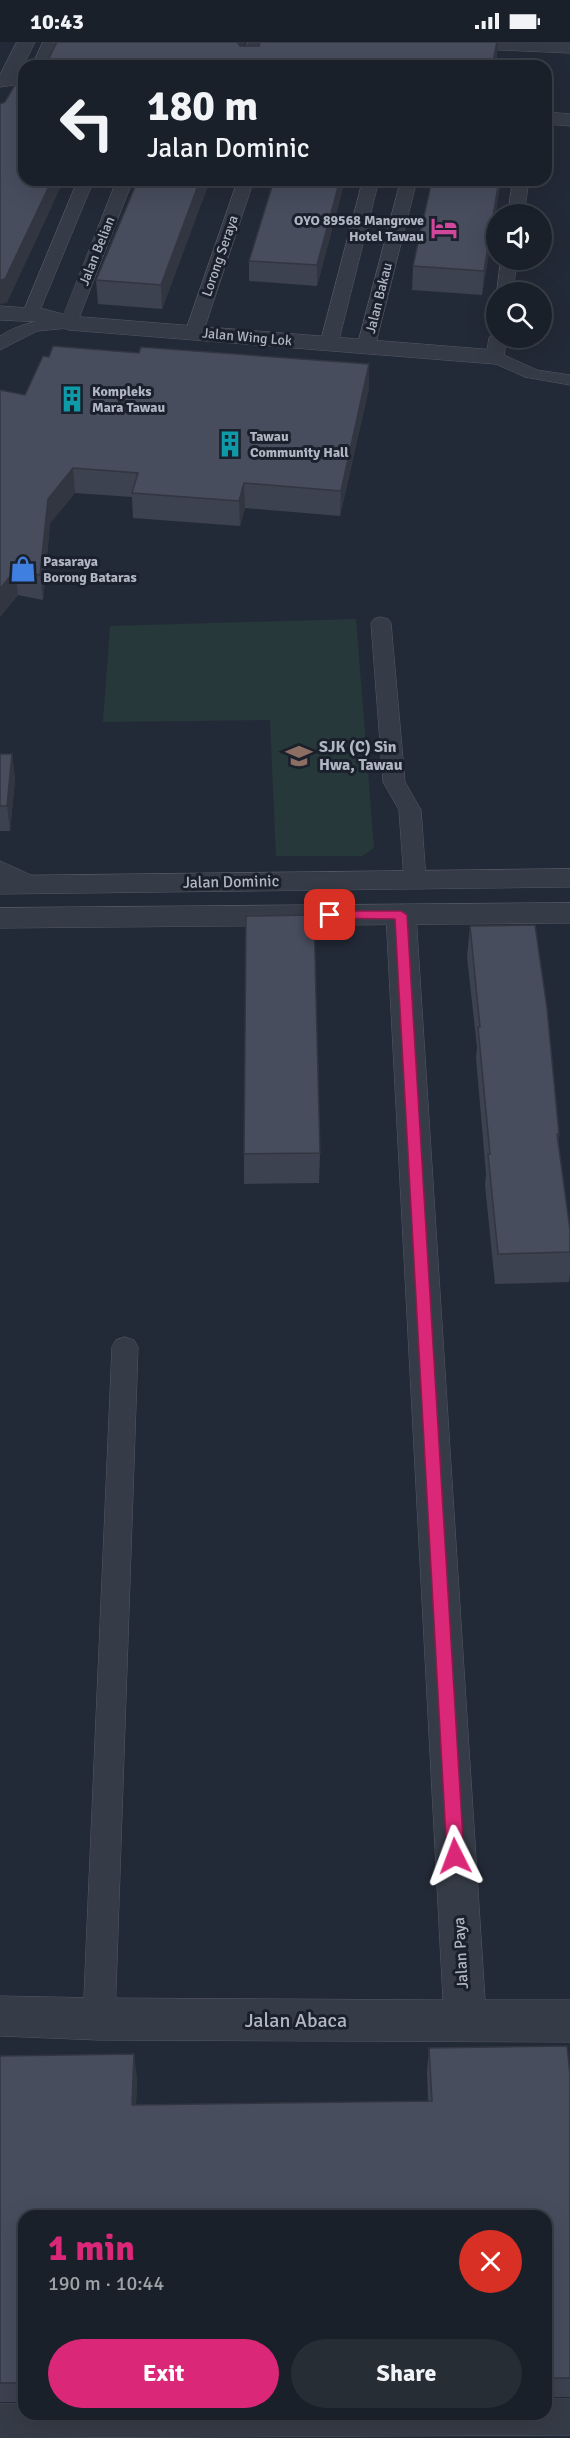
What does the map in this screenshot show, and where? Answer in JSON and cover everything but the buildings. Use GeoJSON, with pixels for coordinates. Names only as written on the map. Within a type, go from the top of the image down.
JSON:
{"type":"FeatureCollection","features":[{"type":"Feature","properties":{"kind":"street"},"geometry":{"type":"LineString","coordinates":[[18,60],[26,42]]}},
{"type":"Feature","properties":{"kind":"street"},"geometry":{"type":"LineString","coordinates":[[44,60],[52,42]]}},
{"type":"Feature","properties":{"kind":"street"},"geometry":{"type":"LineString","coordinates":[[251,60],[257,42]]}},
{"type":"Feature","properties":{"kind":"street"},"geometry":{"type":"LineString","coordinates":[[455,42],[570,47]]}},
{"type":"Feature","properties":{"kind":"street"},"geometry":{"type":"LineString","coordinates":[[6,88],[18,60]]}},
{"type":"Feature","properties":{"kind":"street"},"geometry":{"type":"LineString","coordinates":[[552,118],[570,120]]}},
{"type":"Feature","properties":{"kind":"street"},"geometry":{"type":"LineString","coordinates":[[552,130],[570,131]]}},
{"type":"Feature","properties":{"kind":"street","name":"Jalan Wing Lok"},"geometry":{"type":"LineString","coordinates":[[0,313],[50,317],[69,323],[366,347],[486,347]]}},
{"type":"Feature","properties":{"kind":"street","name":"Jalan Dominic"},"geometry":{"type":"LineString","coordinates":[[0,885],[570,878]]}},
{"type":"Feature","properties":{"kind":"street","name":"Jalan Dominic"},"geometry":{"type":"LineString","coordinates":[[0,918],[570,913]]}},
{"type":"Feature","properties":{"kind":"street","name":"Jalan Paya"},"geometry":{"type":"LineString","coordinates":[[401,915],[465,2020]]}},
{"type":"Feature","properties":{"kind":"street","name":"Jalan Abaca"},"geometry":{"type":"LineString","coordinates":[[7,2019],[570,2021]]}},
{"type":"Feature","properties":{"kind":"lane"},"geometry":{"type":"LineString","coordinates":[[30,315],[84,186]]}},
{"type":"Feature","properties":{"kind":"lane","name":"Jalan Belian"},"geometry":{"type":"LineString","coordinates":[[69,323],[123,186]]}},
{"type":"Feature","properties":{"kind":"lane","name":"Lorong Seraya"},"geometry":{"type":"LineString","coordinates":[[194,333],[244,186]]}},
{"type":"Feature","properties":{"kind":"lane"},"geometry":{"type":"LineString","coordinates":[[329,344],[369,186]]}},
{"type":"Feature","properties":{"kind":"lane","name":"Jalan Bakau"},"geometry":{"type":"LineString","coordinates":[[366,347],[407,186]]}},
{"type":"Feature","properties":{"kind":"lane"},"geometry":{"type":"LineString","coordinates":[[517,204],[520,186]]}},
{"type":"Feature","properties":{"kind":"lane"},"geometry":{"type":"LineString","coordinates":[[1,343],[31,327],[47,323],[69,323]]}},
{"type":"Feature","properties":{"kind":"lane"},"geometry":{"type":"LineString","coordinates":[[498,348],[519,370],[546,378],[570,380]]}},
{"type":"Feature","properties":{"kind":"lane"},"geometry":{"type":"LineString","coordinates":[[381,623],[394,782],[410,810],[415,880]]}},
{"type":"Feature","properties":{"kind":"lane"},"geometry":{"type":"LineString","coordinates":[[0,868],[34,885]]}},
{"type":"Feature","properties":{"kind":"lane"},"geometry":{"type":"LineString","coordinates":[[99,2019],[125,1347]]}},
{"type":"Feature","properties":{"kind":"lane"},"geometry":{"type":"LineString","coordinates":[[552,2417],[570,2417]]}},
{"type":"Feature","properties":{"kind":"lane"},"geometry":{"type":"LineString","coordinates":[[0,2422],[228,2420]]}},
{"type":"Feature","properties":{"kind":"shaded area"},"geometry":{"type":"Polygon","coordinates":[[[356,619],[374,848],[362,856],[276,856],[270,720],[103,722],[110,626],[356,619]]]}},
{"type":"Feature","properties":{"kind":"place","name":"OYO 89568 Mangrove Hotel Tawau"},"geometry":{"type":"Point","coordinates":[444,228]}},
{"type":"Feature","properties":{"kind":"place","name":"Kompleks Mara Tawau"},"geometry":{"type":"Point","coordinates":[72,399]}},
{"type":"Feature","properties":{"kind":"place","name":"Tawau Community Hall"},"geometry":{"type":"Point","coordinates":[230,444]}},
{"type":"Feature","properties":{"kind":"place","name":"Pasaraya Borong Bataras"},"geometry":{"type":"Point","coordinates":[23,569]}},
{"type":"Feature","properties":{"kind":"place","name":"SJK (C) Sin Hwa, Tawau"},"geometry":{"type":"Point","coordinates":[299,756]}},
{"type":"Feature","properties":{"kind":"route"},"geometry":{"type":"LineString","coordinates":[[330,915],[401,915],[455,1856]]}}]}
